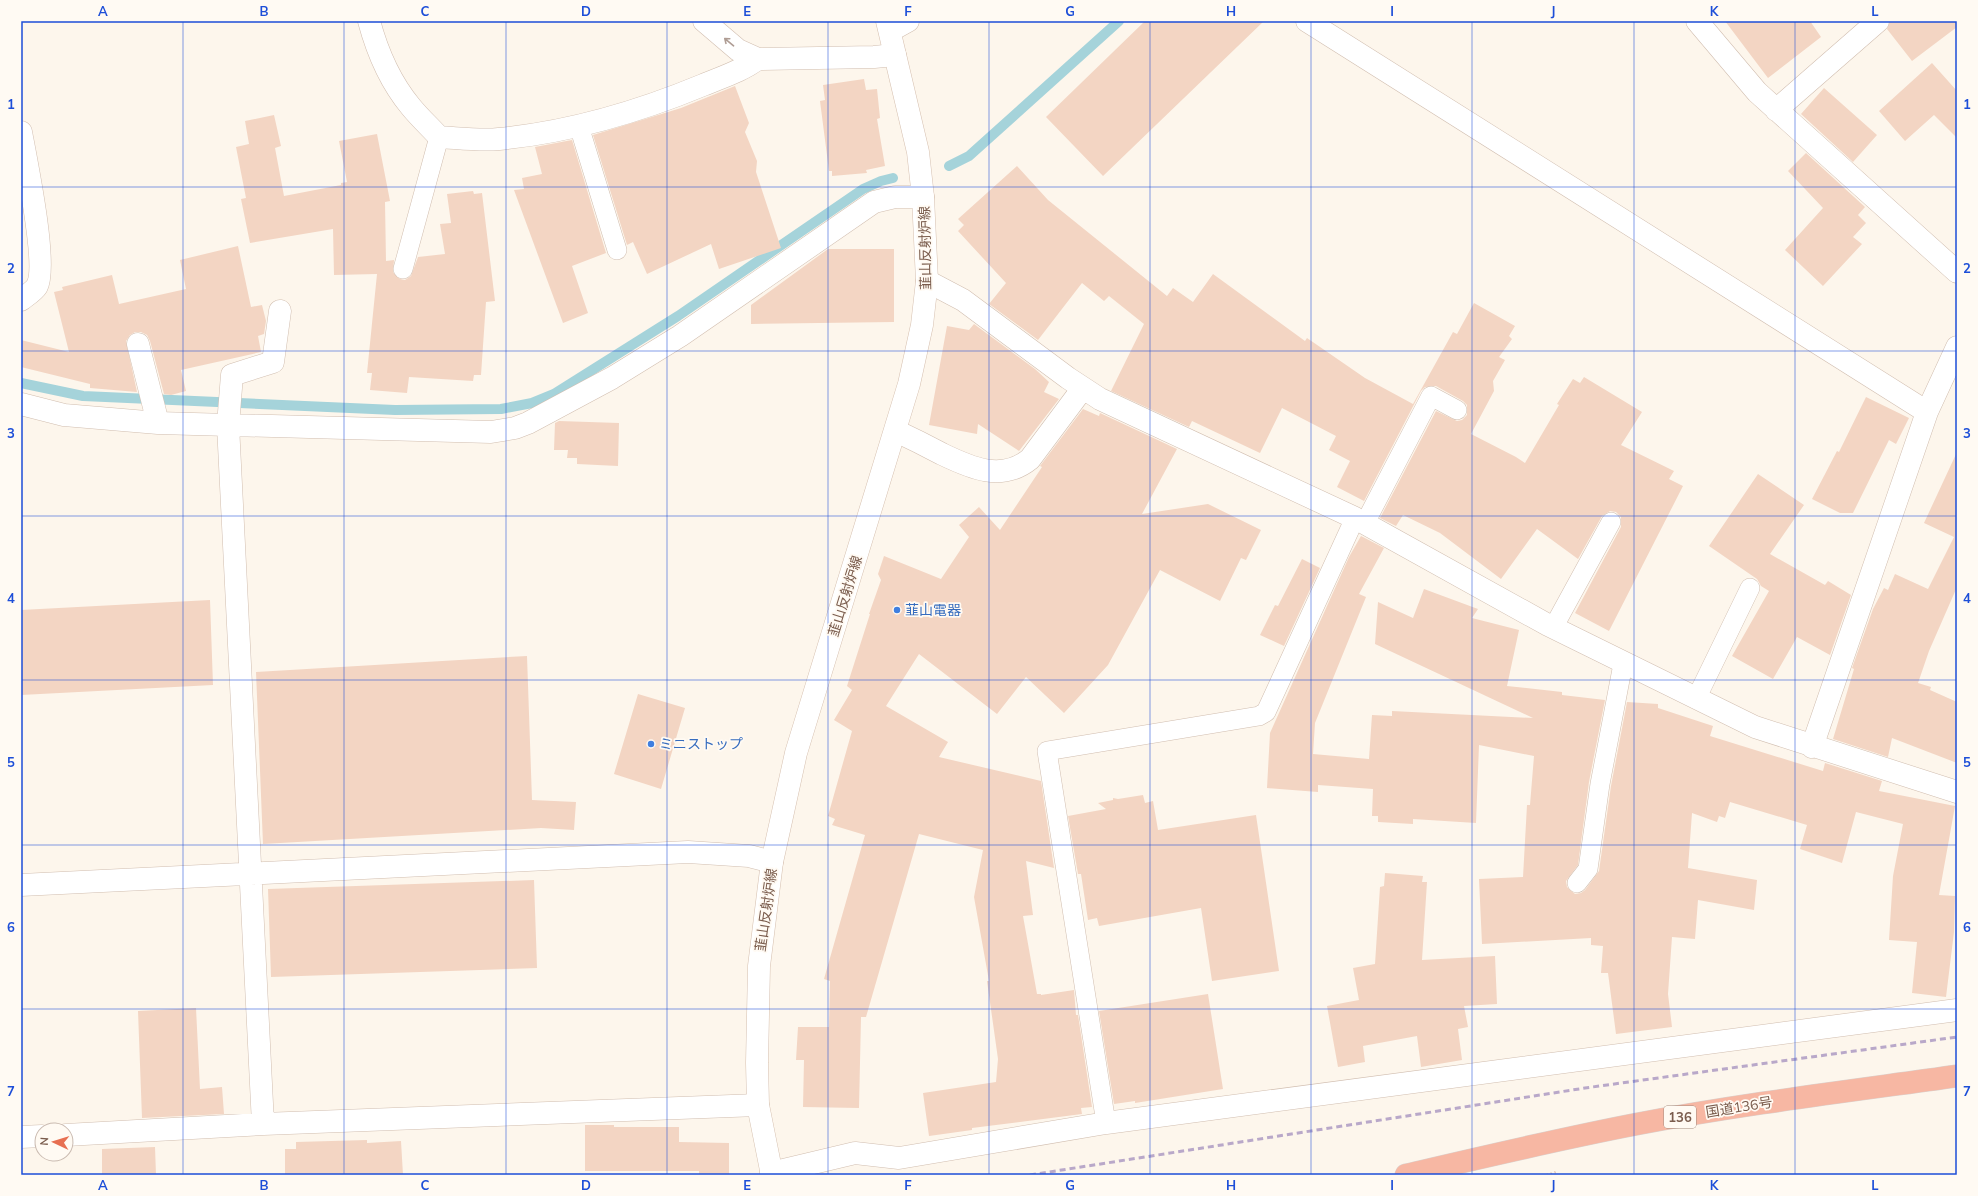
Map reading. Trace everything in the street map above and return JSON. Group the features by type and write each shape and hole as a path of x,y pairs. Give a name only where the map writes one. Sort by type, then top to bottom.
{"highway":[{"name":"国道136号","path":"1406,1175 1511,1150 1637,1124 1728,1109 1957,1076"}],"street":[{"path":"369,21 377,48 396,86 410,107 439,137 498,139 580,126 640,109 689,91 740,70 758,59"},
{"path":"704,21 738,50 758,59 874,57 895,55"},
{"path":"1307,21 1927,412"},
{"path":"1697,21 1757,92 1957,272"},
{"path":"1776,110 1878,21"},
{"name":"韮山反射炉線","path":"772,1174 758,1105 759,966 772,862 796,754 896,431 922,325 927,281 923,197 918,152 895,55 895,24"},
{"path":"21,132 35,214 41,270 37,286 21,300"},
{"path":"21,404 64,415 158,420 229,421 491,432 515,428 612,378 680,336 874,202 896,197 923,197"},
{"path":"927,281 963,300 1100,399 1360,520 1553,628 1623,664 1755,727 1812,747 1957,792"},
{"path":"262,1124 229,421 232,375 273,362 280,311"},
{"path":"138,344 158,420"},
{"path":"1812,747 1927,412 1957,347"},
{"path":"896,431 970,467 991,472 1008,471 1022,465 1030,459 1083,388"},
{"path":"21,885 251,872 688,852 749,856 772,862"},
{"path":"772,1174 855,1153 899,1158 1106,1123 1957,1010"},
{"path":"74,1135 262,1124 758,1105"},
{"path":"21,1137 34,1136"}],"lane":[{"path":"580,126 617,250"},
{"path":"403,269 439,137"},
{"path":"1106,1123 1047,751 1259,716 1266,712 1360,520 1431,396 1457,410"},
{"path":"1553,628 1612,522"},
{"path":"1696,700 1750,588"},
{"path":"1577,883 1588,869 1600,784 1623,664"}],"building":[{"path":"1145,21 1264,21 1103,176 1046,117"},
{"path":"1725,21 1810,21 1821,37 1768,78"},
{"path":"1890,21 1957,21 1957,27 1912,61 1887,29"},
{"path":"1932,63 1957,91 1957,138 1934,115 1905,141 1879,111"},
{"path":"864,79 866,90 877,89 880,118 877,119 885,166 866,170 867,173 832,176 832,171 829,171 820,101 825,100 823,85"},
{"path":"735,86 749,123 745,132 757,161 756,172 781,248 719,269 711,244 647,274 633,242 627,245 593,135 681,108"},
{"path":"1824,88 1877,135 1853,162 1801,114"},
{"path":"274,115 281,146 275,148 284,196 341,185 341,183 347,182 339,141 377,134 390,201 385,202 386,261 394,260 393,272 400,279 405,280 411,276 418,257 445,254 440,224 451,223 447,194 473,191 474,194 482,193 495,301 486,302 481,375 474,375 473,381 409,377 407,393 370,390 372,373 367,373 377,274 334,275 333,229 250,243 241,199 246,198 236,147 249,144 245,121"},
{"path":"572,140 606,253 572,266 588,313 563,323 514,190 524,189 522,178 542,174 535,147"},
{"path":"1806,153 1865,207 1858,215 1866,223 1853,237 1862,244 1823,286 1785,250 1823,208 1788,171"},
{"path":"1017,166 1048,200 1167,296 1173,288 1193,302 1213,274 1305,341 1307,338 1365,378 1413,404 1453,332 1457,334 1474,303 1515,326 1509,336 1512,339 1499,357 1505,360 1493,381 1494,391 1471,434 1525,463 1559,405 1557,404 1573,379 1580,383 1584,377 1642,412 1621,445 1674,471 1669,479 1683,486 1609,631 1575,613 1621,527 1621,517 1616,512 1610,511 1602,516 1578,559 1537,529 1501,579 1440,533 1403,515 1396,526 1380,518 1436,411 1457,421 1462,420 1467,415 1467,405 1463,401 1436,386 1425,387 1421,391 1364,501 1337,487 1350,461 1329,450 1336,436 1282,408 1260,453 1192,421 1189,427 1111,391 1144,324 1109,296 1104,301 1082,283 1038,340 989,304 1006,283 958,231 964,225 958,219"},
{"path":"238,246 251,307 262,305 266,321 264,334 258,336 261,352 181,370 186,391 171,395 164,394 150,341 147,335 141,332 135,332 130,335 126,341 137,392 90,388 90,384 21,367 21,340 69,352 54,292 63,290 62,287 112,275 119,304 186,289 180,260"},
{"path":"828,249 894,249 894,322 751,324 751,305"},
{"path":"974,324 1035,369 1049,382 1044,392 1059,399 1019,451 978,424 977,434 929,425 947,326 969,330"},
{"path":"1866,397 1909,418 1896,444 1889,440 1853,513 1840,513 1812,499 1837,451 1839,452"},
{"path":"1083,409 1099,416 1100,413 1177,449 1142,514 1208,504 1261,530 1246,560 1241,558 1220,601 1160,570 1108,665 1064,713 1026,677 997,714 919,654 886,706 948,742 939,757 1041,781 1054,868 1026,861 1033,915 1023,916 1037,994 1041,995 1074,990 1076,1015 1078,1015 1092,1107 1081,1108 1082,1114 972,1128 972,1130 929,1136 923,1093 996,1082 998,1059 987,981 989,981 974,897 983,850 919,834 866,1017 861,1017 859,1108 803,1107 804,1060 796,1060 798,1027 829,1027 830,981 824,979 865,835 832,825 835,819 828,816 852,731 834,720 852,690 847,686 881,580 878,574 884,556 941,579 969,537 959,525 979,507 1000,530 1042,467 1040,466"},
{"path":"559,421 619,423 618,466 577,464 577,458 567,458 568,450 554,450 555,423"},
{"path":"1957,452 1957,587 1929,651 1918,683 1931,687 1930,690 1957,702 1957,763 1892,738 1888,757 1833,739 1854,669 1852,668 1873,609 1884,588 1888,590 1895,574 1928,589 1954,537 1924,523"},
{"path":"1758,474 1804,505 1770,554 1825,585 1828,581 1851,595 1830,655 1797,637 1773,679 1732,656 1769,591 1761,586 1757,579 1709,546"},
{"path":"1361,536 1384,548 1359,594 1366,597 1315,723 1313,754 1369,759 1372,715 1392,716 1392,711 1533,718 1375,644 1378,602 1413,618 1424,589 1478,609 1472,618 1519,630 1507,686 1562,692 1562,695 1605,700 1589,782 1578,865 1566,881 1567,887 1575,894 1581,893 1585,890 1599,871 1611,786 1627,702 1658,704 1658,708 1713,726 1710,736 1823,771 1825,763 1882,781 1879,791 1955,806 1939,895 1955,896 1954,932 1946,997 1912,993 1917,942 1889,940 1893,876 1903,824 1856,812 1842,863 1800,849 1807,825 1730,802 1725,818 1719,816 1717,822 1692,813 1688,868 1757,880 1754,910 1698,900 1695,939 1672,937 1668,994 1672,1027 1616,1034 1608,973 1601,973 1603,946 1591,945 1591,938 1482,944 1479,879 1523,877 1527,805 1530,805 1534,756 1479,745 1476,823 1413,819 1413,824 1378,822 1378,816 1372,816 1373,789 1318,785 1318,792 1267,788 1270,733 1349,557"},
{"path":"1302,559 1320,568 1284,646 1260,635 1275,605 1278,606"},
{"path":"210,600 213,685 21,695 21,610"},
{"path":"527,656 532,800 576,802 574,830 541,828 263,844 256,672"},
{"path":"638,694 685,708 661,789 614,774"},
{"path":"1143,795 1145,803 1153,801 1158,830 1256,815 1279,971 1212,981 1201,908 1099,926 1097,918 1088,920 1081,874 1078,874 1068,816 1106,809 1098,803 1113,800 1113,798 1118,799"},
{"path":"1385,873 1423,876 1422,882 1427,882 1422,960 1495,956 1497,1004 1464,1006 1468,1027 1458,1029 1462,1060 1421,1067 1417,1036 1363,1046 1365,1062 1338,1067 1327,1006 1359,1000 1353,968 1375,964 1380,887 1384,886"},
{"path":"534,880 537,968 271,977 268,889"},
{"path":"1208,994 1223,1089 1135,1103 1135,1101 1114,1104 1099,1011"},
{"path":"196,1008 200,1089 222,1087 224,1114 142,1118 138,1011"},
{"path":"585,1125 614,1125 614,1127 679,1127 679,1142 729,1143 729,1175 699,1175 699,1171 585,1171"},
{"path":"367,1140 367,1143 401,1141 403,1175 285,1175 285,1149 296,1149 296,1142"},
{"path":"155,1147 156,1175 102,1175 102,1149"}],"waterway":[{"path":"949,166 969,156 1119,21"},
{"path":"21,383 83,396 395,410 501,409 532,403 554,394 678,316 863,189 881,181 893,178"}],"railway":[{"path":"1030,1175 1585,1088 1957,1037"}],"place":[{"name":"韮山電器","path":"897,610"},
{"name":"ミニストップ","path":"651,744"}]}
